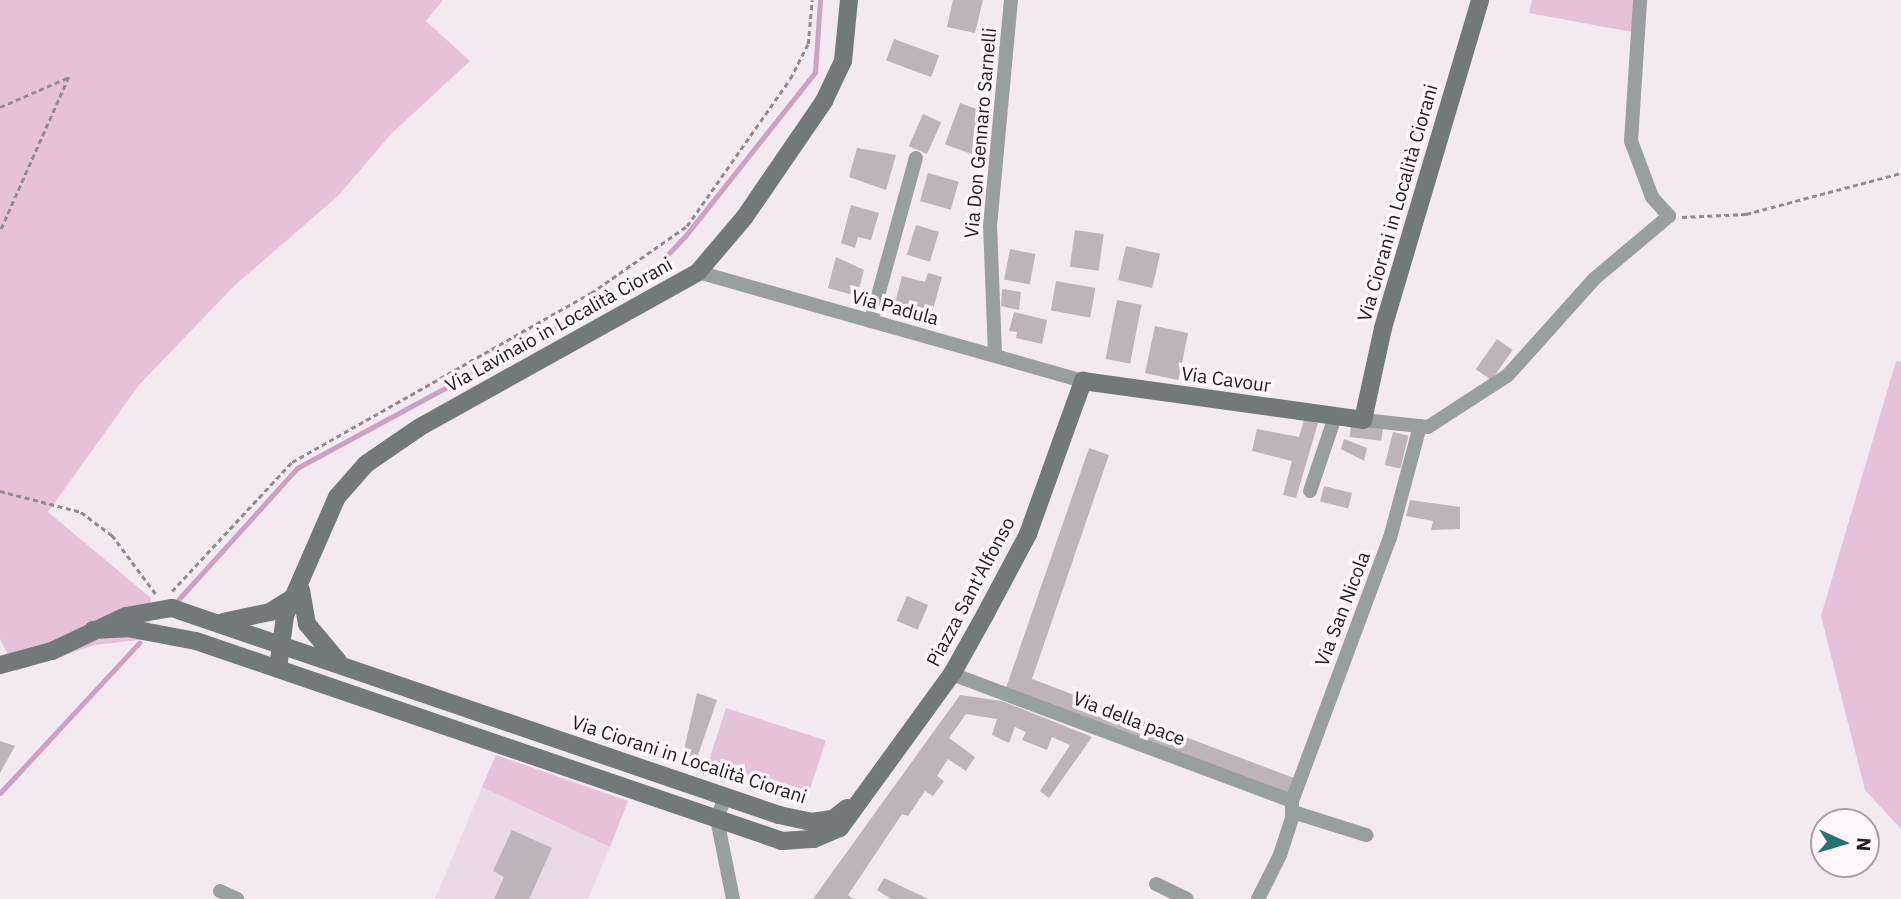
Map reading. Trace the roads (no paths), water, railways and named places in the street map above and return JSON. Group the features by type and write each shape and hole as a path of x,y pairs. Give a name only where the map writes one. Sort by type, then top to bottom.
{"street":[{"name":"Via Lavinaio in Località Ciorani","path":"278,668 285,646 284,624 300,596 325,516 366,464 420,427 698,272 744,218 824,101 843,61 849,0"},
{"name":"Via Don Gennaro Sarnelli","path":"995,354 990,226 1011,0"},
{"name":"Via Ciorani in Località Ciorani","path":"1363,420 1383,328 1480,0"},
{"path":"1363,420 1428,427 1508,375 1594,279 1669,216 1652,197 1631,141 1640,0"},
{"path":"871,321 916,158"},
{"name":"Via Padula","path":"698,272 1083,381"},
{"name":"Via Cavour","path":"1083,381 1363,420"},
{"name":"Piazza Sant'Alfonso","path":"856,802 952,674 1028,534 1083,381"},
{"path":"1310,491 1335,417"},
{"name":"Via San Nicola","path":"1258,899 1390,538 1420,426"},
{"path":"216,623 270,612 300,596 307,624 320,646 345,667"},
{"name":"Via Ciorani in Località Ciorani","path":"0,665 52,651 93,630 172,608 725,797 811,822 833,819 856,802"},
{"name":"Via Ciorani in Località Ciorani","path":"93,630 127,628 197,640 782,841 814,839 840,828 856,802"},
{"name":"Via della pace","path":"952,674 1366,835"},
{"path":"725,797 717,819 733,899"},
{"path":"1156,884 1187,899"},
{"path":"220,891 237,899"}],"waterway":[{"path":"177,601 297,468 643,281 686,235 815,72 820,0"},
{"path":"0,793 139,643"}]}
